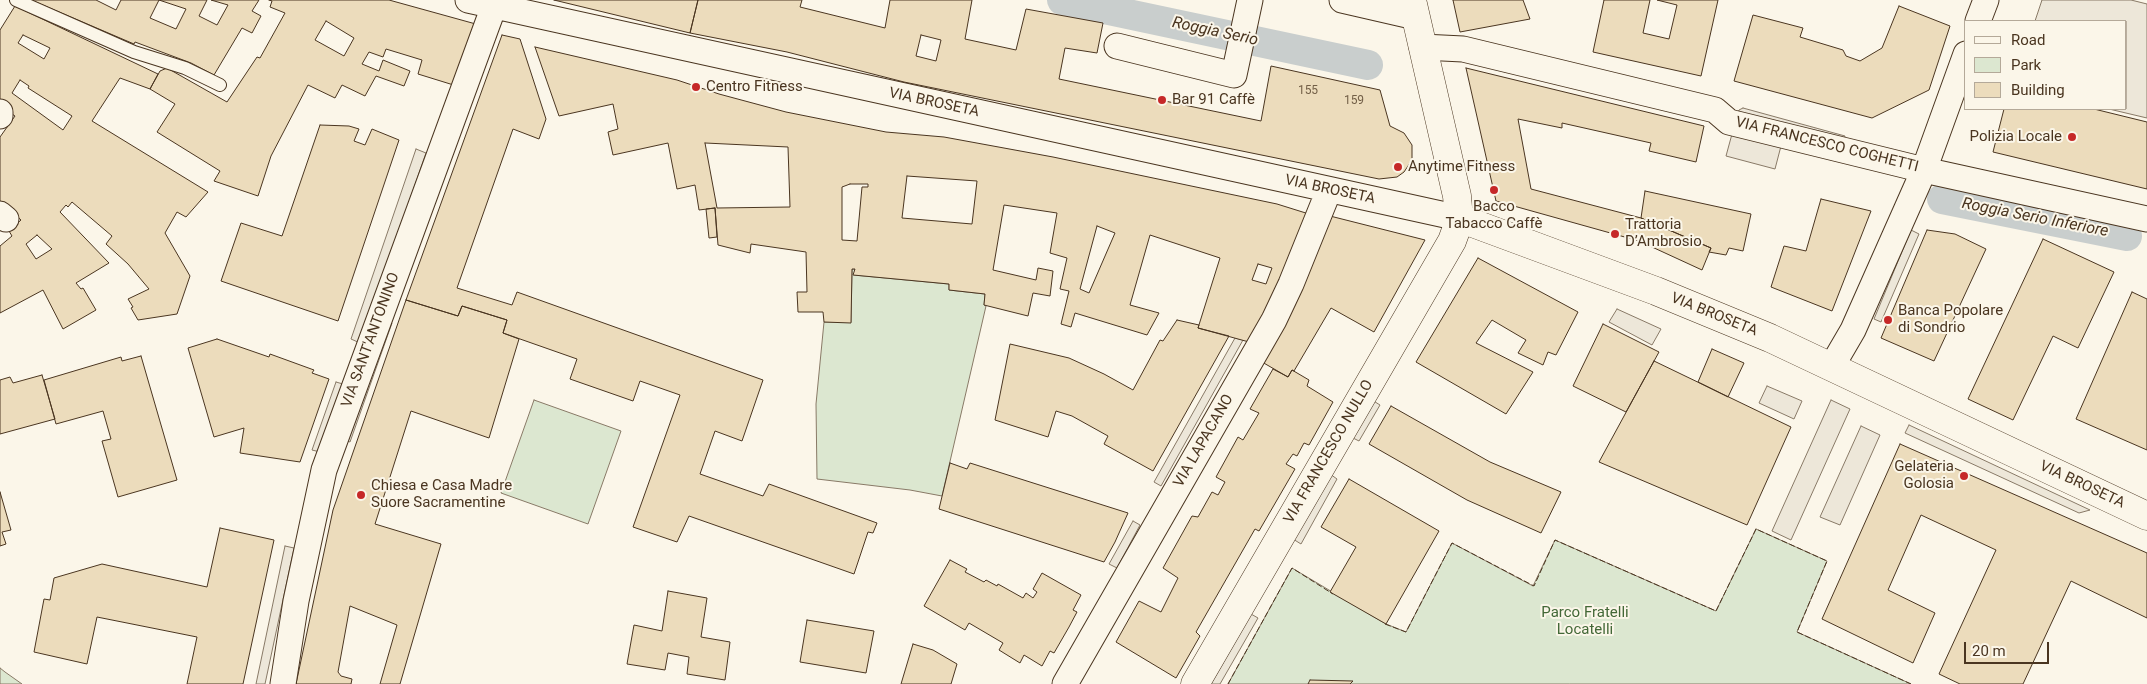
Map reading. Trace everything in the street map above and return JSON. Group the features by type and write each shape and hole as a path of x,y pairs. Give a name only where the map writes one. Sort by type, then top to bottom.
{"street":[{"name":"VIA BROSETA","path":"468,0 1458,218 1656,291 1770,338 2147,516"},
{"path":"1342,0 1414,8 1457,196 1458,218"},
{"path":"1978,20 1986,0"},
{"name":"VIA SANT'ANTONINO","path":"283,684 296,601 324,470 494,6"},
{"path":"1117,46 1234,75 1248,10"},
{"name":"VIA FRANCESCO COGHETTI","path":"1422,47 1464,49 1715,110 1729,122 1924,170 2147,219"},
{"path":"1832,366 1853,330 1924,170 1964,60"},
{"name":"VIA LAPACANO","path":"1065,684 1274,320 1291,284 1329,190"},
{"name":"VIA FRANCESCO NULLO","path":"1195,684 1452,240 1458,218"}],"lane":[{"path":"16,0 134,52 185,68 220,85"}],"green space":[{"path":"852,269 855,269 854,275 949,284 949,290 985,294 984,305 986,306 942,496 910,490 817,479 816,404 824,322 851,322"},
{"path":"534,400 621,431 588,524 501,493"},
{"name":"Parco Fratelli Locatelli","path":"1756,529 1827,561 1797,632 1911,684 1228,684 1292,568 1386,624 1406,632 1452,543 1533,586 1555,540 1716,611"},
{"path":"0,668 5,672 22,684 0,684"}],"shaded area":[{"path":"2042,0 2131,0 2147,4 2147,118 2113,110 2127,110 2127,20 2035,20"},
{"path":"1743,108 1845,136 1844,143 1737,115 1739,110"},
{"path":"1732,134 1781,146 1775,169 1726,156"},
{"path":"416,149 426,153 360,343 351,339"},
{"path":"1911,230 1919,234 1881,322 1874,319"},
{"path":"1617,309 1661,329 1652,345 1609,322"},
{"path":"384,320 392,323 350,442 342,439"},
{"path":"1235,338 1243,340 1161,486 1154,482"},
{"path":"336,382 343,384 320,452 312,450"},
{"path":"1767,386 1802,401 1794,419 1759,403"},
{"path":"1372,400 1380,405 1359,441 1351,437"},
{"path":"1831,400 1850,409 1791,540 1772,531"},
{"path":"1909,425 2090,510 2079,513 1905,433"},
{"path":"1861,426 1880,435 1840,525 1820,517"},
{"path":"1330,474 1337,479 1301,544 1293,539"},
{"path":"1133,521 1140,525 1117,568 1109,564"},
{"path":"285,546 294,548 265,684 256,684"},
{"path":"1251,614 1258,618 1220,684 1211,684"}],"building":[{"path":"31,0 96,0 116,10 121,0 159,0 207,0 199,16 217,25 228,5 211,0 259,0 252,11 261,16 252,33 242,28 214,75 191,63 135,42 134,44","holes":["159,0 186,9 176,29 150,18"]},
{"path":"269,0 389,0 483,26 460,87 418,74 422,60 386,49 383,57 369,52 362,64 379,71 383,60 410,71 404,86 376,76 365,96 342,85 335,98 308,85 271,156 258,196 214,181 220,171 157,132 175,104 150,89 160,71 167,68 227,102 257,57 260,58 285,13 270,7 272,1","holes":["326,21 354,38 344,56 315,40"]},
{"path":"554,0 698,0 690,33"},
{"path":"698,0 802,0 800,7 885,28 890,0 972,0 965,39 1016,50 1026,9 1103,23 1097,53 1065,48 1059,79 1261,121 1271,66 1380,90 1390,126 1404,133 1412,145 1412,160 1404,172 1397,177 1379,179 904,82 787,52 690,33","holes":["921,35 941,40 936,61 916,56"]},
{"path":"1453,0 1523,0 1530,19 1460,32"},
{"path":"1604,0 1650,0 1643,33 1669,39 1677,5 1657,0 1718,0 1701,76 1593,52"},
{"path":"15,6 158,74 150,89 120,78 92,121 208,192 186,217 177,212 165,233 190,276 177,314 138,320 128,299 149,289 128,264 106,244 112,236 72,202 68,207 66,205 60,212 109,263 76,283 81,289 83,288 96,310 63,329 43,290 0,313 0,246 12,236 9,231 21,220 0,201 0,137 15,116 0,106 0,30","holes":["23,35 50,48 44,59 18,43","20,80 29,86 28,88 72,116 63,130 12,93","37,235 52,249 36,259 26,244"]},
{"path":"1899,6 1950,26 1929,90 1872,118 1734,81 1753,15 1803,28 1800,37 1843,50 1846,56 1860,61 1882,48"},
{"path":"502,35 520,39 546,119 539,139 513,129 457,288 512,305 517,292 763,380 742,441 715,431 700,474 763,496 769,484 877,523 873,533 868,532 854,574 689,516 677,542 633,527 680,395 640,381 633,401 570,379 577,359 503,333 507,320 462,306 458,316 406,300"},
{"path":"535,47 677,80 719,94 786,112 886,132 944,137 1053,157 1277,204 1309,214 1263,316 1249,342 1198,328 1220,258 1150,235 1130,305 1159,313 1147,335 1075,313 1071,327 1061,324 1069,291 1060,289 1067,258 1050,253 1057,213 1004,205 993,270 1036,280 1038,268 1053,271 1050,296 1033,293 1028,316 984,305 985,294 949,290 949,284 853,275 855,269 852,269 851,323 824,322 823,312 798,312 797,292 807,292 806,252 751,244 750,253 718,245 715,208 699,210 695,185 677,189 668,143 613,155 608,132 618,129 613,104 559,116","holes":["705,143 788,147 790,207 717,208","907,176 977,181 972,224 902,218","850,184 868,184 868,187 862,187 857,241 842,240 842,187","1097,226 1115,233 1089,293 1080,289","1258,264 1272,268 1266,284 1252,280"]},
{"path":"1466,68 1704,126 1696,162 1649,151 1651,143 1562,123 1562,128 1518,119 1531,189 1641,218 1711,248 1702,270 1639,241 1496,201"},
{"name":"Polizia Locale","path":"2004,110 2098,110 2147,122 2147,189 1993,152"},
{"path":"320,125 349,126 359,129 354,141 365,145 372,129 399,140 338,321 221,281 241,223 282,236"},
{"path":"1645,191 1751,214 1743,251 1729,248 1726,255 1709,252 1711,248 1641,218"},
{"path":"1821,199 1871,211 1832,311 1771,287 1784,246 1806,251"},
{"path":"715,208 717,237 709,238 706,209"},
{"path":"1326,215 1425,240 1374,332 1331,308 1294,371 1292,370 1288,377 1262,362"},
{"path":"1927,230 1955,234 1986,249 1934,361 1881,338"},
{"path":"2043,239 2114,272 2078,348 2053,336 2013,420 1968,399"},
{"path":"1478,258 1578,312 1556,355 1548,352 1543,365 1518,353 1526,340 1492,320 1476,343 1533,372 1506,414 1416,362"},
{"path":"2132,292 2147,299 2147,450 2076,419"},
{"name":"Chiesa e Casa Madre Suore Sacramentine","path":"406,300 458,316 462,306 507,320 503,333 519,339 489,438 411,411 375,524 441,544 400,684 380,684 397,625 350,606 338,672 341,676 352,679 351,684 296,684 333,510"},
{"path":"1177,320 1199,325 1198,328 1229,336 1153,471 1104,444 1108,436 1072,416 1056,411 1048,437 995,420 1010,344 1069,358 1133,390 1160,340 1163,341"},
{"path":"1603,324 1659,352 1626,412 1573,386"},
{"path":"217,339 269,357 270,354 314,370 312,373 329,379 300,462 240,453 244,428 214,437 188,348"},
{"path":"1712,349 1744,363 1728,397 1698,382"},
{"path":"141,356 177,480 118,497 102,441 111,439 103,411 56,424 44,380 121,357 122,361"},
{"path":"1654,361 1791,427 1747,525 1599,462"},
{"path":"1273,369 1288,377 1292,370 1309,380 1307,386 1333,402 1309,445 1304,443 1297,456 1293,454 1286,464 1295,469 1259,531 1255,529 1196,632 1200,636 1176,678 1116,642 1139,601 1161,612 1178,578 1163,568 1192,516 1198,517 1212,492 1218,495 1225,482 1216,477 1238,437 1243,440 1259,413 1250,409"},
{"path":"42,375 55,419 0,434 0,380 10,377 13,383"},
{"path":"1391,406 1490,462 1561,492 1541,533 1467,500 1369,444"},
{"path":"1900,444 2147,553 2147,618 2071,581 2023,684 1960,684 1939,674 1996,550 1921,515 1888,590 1935,613 1913,663 1822,619"},
{"path":"950,463 967,469 970,463 1128,513 1104,562 939,509"},
{"path":"1349,479 1439,531 1386,624 1330,592 1356,547 1321,527"},
{"path":"0,492 11,530 2,532 6,544 0,546"},
{"path":"220,528 274,540 243,684 187,684 197,637 97,617 87,664 34,652 44,599 50,600 54,578 102,564 207,587"},
{"path":"950,560 967,569 965,572 984,582 986,580 997,586 998,584 1023,598 1026,593 1033,598 1037,592 1033,589 1042,573 1081,595 1073,610 1077,612 1069,627 1054,653 1050,651 1042,666 1024,655 1020,663 999,650 1003,643 969,623 965,630 924,606"},
{"path":"668,591 707,598 701,637 730,642 725,680 687,674 689,657 668,653 665,670 627,664 634,625 662,631"},
{"path":"807,620 874,631 866,673 800,662"},
{"path":"913,644 933,650 957,664 951,684 901,684"},
{"path":"1310,680 1353,681 1350,684 1308,684"}],"waterway":[{"name":"Roggia Serio","path":"1062,0 1368,65"},
{"name":"Roggia Serio Inferiore","path":"1942,199 2127,236"}],"fence":[{"path":"1385,624 1406,632 1452,543 1534,586 1555,540 1716,611 1756,529 1827,561 1797,632 1911,684"},
{"path":"1228,684 1292,568 1333,594"}],"place":[{"name":"Centro Fitness","path":"696,87"},
{"name":"Bar 91 Caffè","path":"1162,100"},
{"name":"Polizia Locale","path":"2072,137"},
{"name":"Anytime Fitness","path":"1398,167"},
{"name":"Bacco Tabacco Caffè","path":"1494,190"},
{"name":"Trattoria D’Ambrosio","path":"1615,234"},
{"name":"Banca Popolare di Sondrio","path":"1888,320"},
{"name":"Gelateria Golosia","path":"1964,476"},
{"name":"Chiesa e Casa Madre Suore Sacramentine","path":"361,495"}]}
